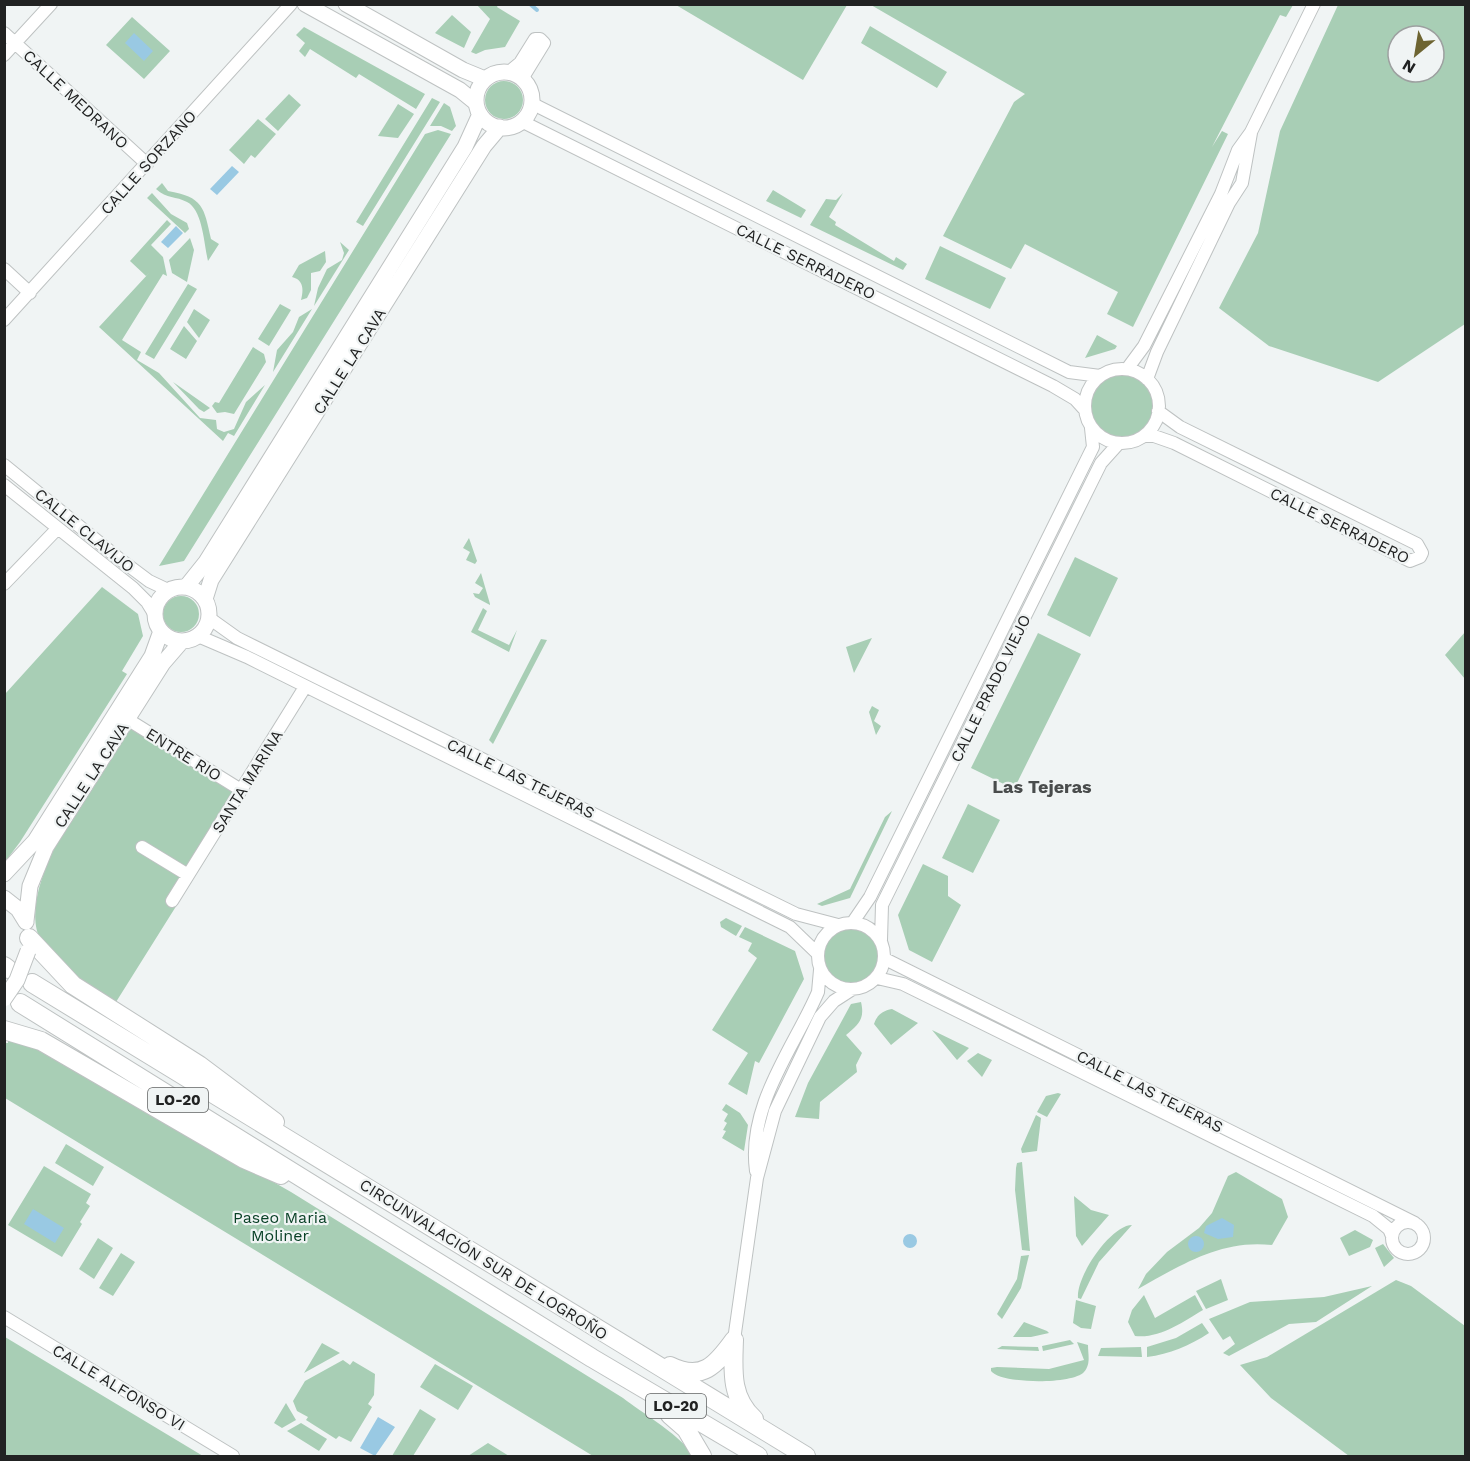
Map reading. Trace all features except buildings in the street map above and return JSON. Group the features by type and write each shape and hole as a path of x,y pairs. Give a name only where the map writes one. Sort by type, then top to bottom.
{"highway":[{"path":"28,937 73,985 200,1065 316,1155"},
{"name":"CIRCUNVALACIÓN SUR DE LOGROÑO","path":"32,983 161,1064 316,1155 806,1456"},
{"name":"LO-20","path":"12,1001 336,1198"},
{"path":"4,1030 41,1041 244,1159 336,1198"},
{"name":"CIRCUNVALACIÓN SUR DE LOGROÑO","path":"336,1198 592,1358 758,1456"},
{"path":"625,1346 652,1355 678,1370 696,1372 717,1363 734,1340"},
{"path":"734,1340 733,1375 738,1398 750,1414 775,1438"},
{"path":"592,1358 608,1376 737,1456"},
{"path":"670,1415 686,1429 702,1456"}],"main road":[{"path":"305,4 460,90 478,108 488,123 500,127 511,126 521,121 531,103 530,92 524,81 509,72 500,72 485,79 478,90 478,108"},
{"path":"346,4 463,70 485,79"},
{"name":"CALLE LA CAVA","path":"186,587 206,562 459,157 476,126 478,108"},
{"name":"CALLE LA CAVA","path":"205,599 214,575 482,149 500,127"},
{"path":"186,587 205,599 209,618 198,636 182,641 170,638 161,631 155,615 159,600 168,590 186,587"},
{"name":"CALLE LA CAVA","path":"4,874 35,841 152,656 161,631"},
{"name":"CALLE LA CAVA","path":"12,1001 28,937 30,886 46,847 127,719 174,648 182,641"},
{"path":"4,898 18,909 28,937"}],"street":[{"path":"4,55 51,4"},
{"name":"CALLE SORZANO","path":"4,320 291,4"},
{"path":"1127,369 1144,346 1221,194 1227,172 1238,150 1251,132 1314,4"},
{"name":"CALLE MEDRANO","path":"4,33 147,164"},
{"path":"509,72 520,63 535,39 543,40 544,43 525,74 524,81"},
{"name":"CALLE SERRADERO","path":"531,103 1069,372 1100,376"},
{"name":"CALLE SERRADERO","path":"521,121 1053,386 1075,399 1085,410"},
{"path":"1147,379 1157,352 1242,183 1251,132"},
{"path":"1227,172 1239,174 1242,183"},
{"path":"4,269 30,292"},
{"path":"1127,369 1147,379 1158,396 1158,411 1154,426 1144,436 1129,443 1119,443 1103,439 1091,428 1085,410 1090,387 1100,376 1108,371 1127,369"},
{"name":"CALLE SERRADERO","path":"1144,436 1154,436 1173,443 1410,561 1417,561 1420,557 1422,553 1418,544 1180,427 1158,411"},
{"name":"CALLE PRADO VIEJO","path":"853,922 875,888 1093,447 1091,428"},
{"name":"CALLE PRADO VIEJO","path":"881,940 882,906 1101,463 1119,443"},
{"name":"CALLE CLAVIJO","path":"4,465 117,557 149,581 168,590"},
{"name":"CALLE CLAVIJO","path":"4,485 142,596 155,615"},
{"path":"4,584 58,528"},
{"name":"CALLE LAS TEJERAS","path":"209,618 237,638 796,914 838,925"},
{"name":"CALLE LAS TEJERAS","path":"198,636 790,927 817,953"},
{"name":"SANTA MARINA","path":"172,901 305,687"},
{"name":"ENTRE RIO","path":"127,719 241,790"},
{"path":"142,847 188,875"},
{"path":"734,1340 757,1178 775,1111 820,1017 834,1001 851,990 865,987 877,978 885,959 881,940 874,931 853,922 838,925 828,931 820,942 817,953 820,970 818,992 761,1111 755,1161 757,1178"},
{"name":"CALLE LAS TEJERAS","path":"885,959 1415,1223"},
{"path":"820,970 834,984 851,990"},
{"name":"CALLE LAS TEJERAS","path":"877,978 903,984 1373,1216 1389,1229 1392,1236"},
{"path":"1415,1223 1424,1236 1418,1251 1402,1253 1394,1246 1392,1236 1400,1224 1415,1223"},
{"name":"CALLE ALFONSO VI","path":"4,1317 233,1456"}],"green space":[{"path":"477,5 498,5 497,7 520,21 505,47 476,54 471,52 490,19"},
{"path":"676,5 847,5 803,80"},
{"path":"871,5 1293,5 1286,17 1280,15 1212,147 1222,131 1228,134 1133,327 1107,314 1118,292 1025,244 1011,269 943,236 1014,102 1025,94"},
{"path":"1338,5 1465,5 1465,324 1378,382 1269,346 1219,308 1258,233 1280,131"},
{"path":"452,15 471,32 464,48 435,33"},
{"path":"132,17 170,51 144,79 106,45"},
{"path":"870,26 947,72 937,88 861,43"},
{"path":"304,27 425,94 416,109 359,74 356,78 310,49 305,57 299,51 305,43 296,35"},
{"path":"504,81 511,82 517,87 522,93 522,107 517,113 511,118 504,119 497,118 491,113 486,107 485,100 486,93 491,87 497,82"},
{"path":"289,94 301,105 278,131 265,119"},
{"path":"432,98 440,102 363,226 356,222"},
{"path":"444,103 450,107 456,126 452,131 441,126 430,126"},
{"path":"398,104 414,114 398,138 378,136"},
{"path":"258,119 276,134 255,158 251,155 244,164 229,150"},
{"path":"438,130 451,134 184,561 159,566 425,134"},
{"path":"162,183 168,191 180,193 195,200 204,211 211,239 219,244 208,261 202,228 196,212 187,202 156,189"},
{"path":"773,190 806,210 801,218 766,201"},
{"path":"152,193 171,214 187,223 189,229 185,233 147,198"},
{"path":"843,193 829,217 836,222 835,225 894,261 896,257 907,264 903,270 810,225 826,199 836,200"},
{"path":"167,220 171,224 151,245 163,257 167,276 163,274 122,340 141,352 137,360 159,373 200,418 216,420 217,429 224,432 234,429 246,402 265,385 234,436 228,433 223,441 99,327 149,273 146,276 130,261"},
{"path":"190,238 194,250 187,282 172,273 169,260"},
{"path":"340,242 349,250 314,306 318,288 327,269 342,260 344,253"},
{"path":"940,246 1006,278 990,309 925,279"},
{"path":"325,251 326,262 320,271 311,273 311,290 307,298 301,300 301,283 292,277 299,265"},
{"path":"188,284 197,289 154,359 145,354"},
{"path":"280,304 291,310 269,346 258,339"},
{"path":"194,309 210,320 199,338 187,322"},
{"path":"312,309 273,372 277,350 293,332 299,317"},
{"path":"184,326 197,341 186,359 170,349"},
{"path":"1097,335 1117,346 1115,349 1085,358"},
{"path":"253,347 264,354 266,362 234,414 217,413 212,406 215,402 219,403"},
{"path":"1122,375 1139,380 1144,384 1148,389 1153,406 1148,423 1144,428 1139,432 1122,437 1105,432 1100,428 1096,423 1091,406 1096,389 1100,384 1105,380"},
{"path":"173,382 210,408 204,412 199,409"},
{"path":"469,538 477,561 475,564 466,560 470,552 463,548"},
{"path":"1075,557 1118,578 1090,637 1047,615"},
{"path":"481,573 490,605 475,597 473,593 479,594 483,588 475,583"},
{"path":"102,587 138,614 143,636 122,671 127,674 5,862 5,694"},
{"path":"181,596 194,601 199,614 194,627 181,632 168,627 163,614 168,601"},
{"path":"483,608 487,611 478,630 509,645 517,630 509,652 471,632"},
{"path":"1465,632 1465,679 1445,655"},
{"path":"1038,633 1081,654 1014,789 971,768"},
{"path":"872,638 854,673 846,647"},
{"path":"541,639 547,640 493,744 489,740"},
{"path":"872,706 879,710 874,721 881,726 876,735 869,712"},
{"path":"128,729 133,729 244,798 116,1002 90,990 56,959 42,943 35,920 38,893 62,833"},
{"path":"968,804 1000,820 973,873 942,858"},
{"path":"892,811 850,898 822,906 817,904 850,889 885,817"},
{"path":"923,864 948,876 948,896 961,905 932,962 909,950 898,915"},
{"path":"726,918 742,926 736,936 721,927 720,922"},
{"path":"852,926 873,935 882,956 873,977 852,986 831,977 822,956 831,935"},
{"path":"745,927 795,951 804,979 759,1063 755,1061 747,1095 728,1084 748,1053 712,1030 757,958 748,951 752,943 739,937"},
{"path":"861,1002 860,1021 846,1035 862,1053 856,1065 857,1072 820,1102 819,1119 795,1117 808,1083 851,1004"},
{"path":"892,1009 918,1023 891,1045 874,1024 880,1014"},
{"path":"932,1030 969,1048 957,1060"},
{"name":"Paseo Maria Moliner","path":"8,1035 38,1045 112,1091 291,1192 623,1398 682,1442 692,1456 593,1456 5,1098 4,1043 8,1043"},
{"path":"978,1053 992,1060 982,1077 967,1061"},
{"path":"1061,1094 1047,1117 1037,1112 1046,1096"},
{"path":"726,1104 740,1113 748,1125 744,1151 722,1138 727,1123 724,1121 728,1114 722,1110"},
{"path":"1036,1115 1041,1118 1037,1151 1022,1153 1021,1149"},
{"path":"66,1144 104,1167 93,1186 55,1163"},
{"path":"1022,1162 1030,1251 1022,1250 1015,1190 1017,1163"},
{"path":"44,1166 91,1194 86,1203 90,1206 80,1222 82,1224 62,1257 8,1225"},
{"path":"1236,1172 1282,1199 1288,1217 1272,1245 1253,1244 1219,1250 1186,1263 1138,1289 1146,1274 1167,1252 1199,1228 1212,1213 1228,1176"},
{"path":"1074,1196 1091,1210 1109,1215 1082,1246 1076,1236"},
{"path":"1132,1225 1099,1262 1081,1299 1078,1298 1083,1277 1096,1253 1114,1233"},
{"path":"1355,1230 1373,1240 1370,1247 1349,1256 1340,1238"},
{"path":"98,1238 113,1248 94,1279 79,1269"},
{"path":"1383,1244 1394,1258 1384,1267 1375,1248"},
{"path":"121,1253 135,1262 113,1296 99,1288"},
{"path":"1029,1255 1021,1288 1002,1319 997,1314 1017,1279 1021,1256"},
{"path":"1221,1279 1228,1300 1206,1309 1196,1291"},
{"path":"1396,1280 1411,1286 1465,1326 1465,1456 1349,1456 1271,1398 1240,1365 1267,1357"},
{"path":"1372,1286 1316,1322 1289,1324 1229,1356 1223,1353 1235,1344 1230,1336 1223,1340 1209,1319 1250,1302 1324,1297"},
{"path":"1144,1295 1155,1318 1195,1295 1203,1310 1162,1332 1135,1336 1128,1322 1132,1310"},
{"path":"1076,1300 1096,1306 1091,1329 1081,1328 1073,1323"},
{"path":"1024,1322 1049,1333 1031,1337 1013,1337"},
{"path":"1202,1323 1209,1333 1202,1338 1171,1352 1147,1357 1147,1347 1176,1338"},
{"path":"5,1337 203,1456 5,1456"},
{"path":"1070,1340 1074,1344 1043,1351 1042,1346"},
{"path":"1077,1342 1088,1345 1089,1359 1084,1372 1077,1376 1052,1381 1036,1381 1008,1378 991,1371 991,1368 997,1367 1049,1369 1084,1360"},
{"path":"322,1343 340,1353 304,1373"},
{"path":"1002,1346 1038,1347 1039,1351 997,1349"},
{"path":"1141,1347 1142,1357 1098,1356 1101,1348"},
{"path":"343,1360 350,1365 353,1361 375,1374 374,1395 368,1404 372,1407 351,1442 339,1436 336,1439 306,1420 308,1417 297,1411 293,1401 305,1381"},
{"path":"435,1364 473,1386 458,1410 420,1387"},
{"path":"286,1403 296,1420 282,1428 274,1423"},
{"path":"420,1409 436,1419 413,1456 392,1456"},
{"path":"301,1423 327,1439 319,1451 287,1431"},
{"path":"488,1443 509,1456 468,1456"}],"water":[{"path":"134,33 153,51 144,61 125,43"},
{"path":"232,166 239,172 217,195 210,189"},
{"path":"176,226 183,233 168,248 161,242"},
{"path":"33,1209 64,1228 55,1243 24,1224"},
{"path":"1222,1218 1234,1225 1233,1237 1218,1239 1204,1233 1206,1226"},
{"path":"910,1234 915,1236 917,1241 915,1246 910,1248 905,1246 903,1241 905,1236"},
{"path":"1196,1236 1202,1238 1204,1244 1202,1250 1196,1252 1190,1250 1188,1244 1190,1238"},
{"path":"378,1417 395,1427 375,1456 360,1448"}],"waterway":[{"path":"530,4 537,10"}],"district":[{"name":"Las Tejeras","path":"1042,787"}]}
